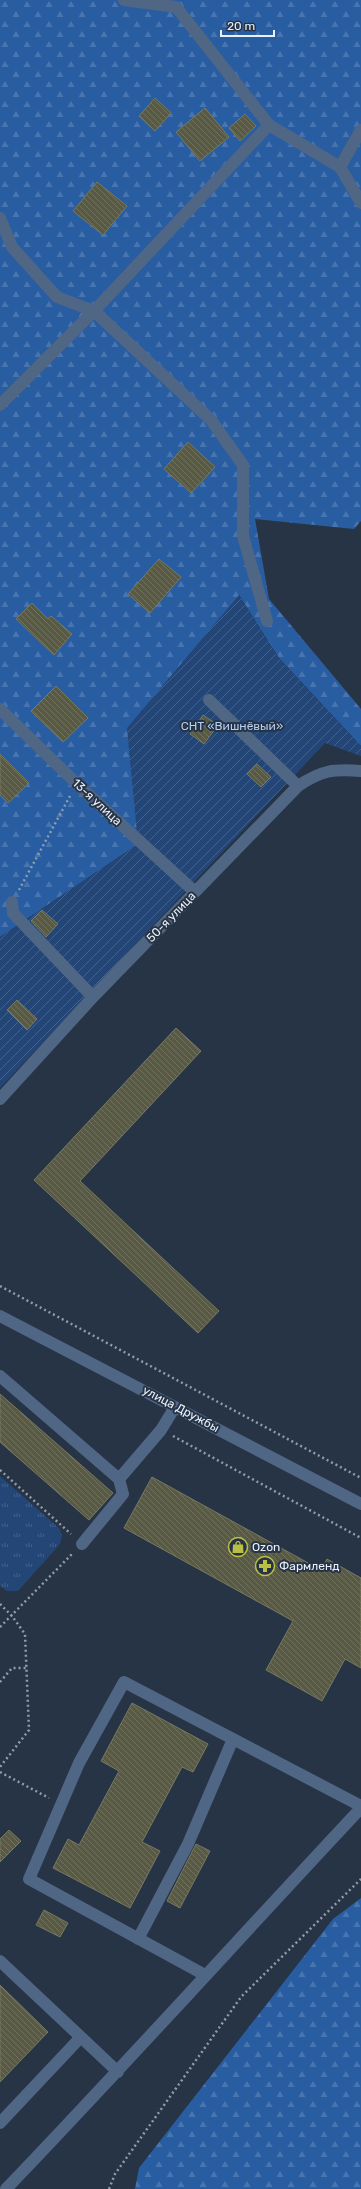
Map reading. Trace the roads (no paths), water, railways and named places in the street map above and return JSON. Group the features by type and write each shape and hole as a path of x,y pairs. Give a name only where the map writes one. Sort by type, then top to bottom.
{"street":[{"path":"124,0 176,4 269,125 340,167 361,203"},
{"path":"0,405 94,311 269,125"},
{"path":"340,167 361,130"},
{"path":"0,218 12,247 57,297 94,311 211,420 243,465 243,536 267,621"},
{"path":"209,700 298,786"},
{"name":"13-я улица","path":"0,709 77,784 195,892"},
{"name":"50-я улица","path":"0,1099 93,997 298,786 316,774 338,769 361,771"},
{"path":"12,902 13,913 93,997"},
{"name":"улица Дружбы","path":"0,1316 361,1504"},
{"path":"0,1376 119,1479 123,1494 82,1544"},
{"path":"119,1479 161,1430 175,1406"},
{"path":"6,2189 118,2072 205,1975 361,1807 124,1682 79,1763 28,1879 205,1975"},
{"path":"138,1938 188,1844 233,1739"},
{"path":"0,1961 80,2038 118,2072"},
{"path":"0,2123 80,2038"}],"place":[{"name":"Ozon","path":"238,1547"},
{"name":"Фармленд","path":"265,1566"}],"park label":[{"name":"СНТ «Вишнёвый»","path":"232,726"}]}
